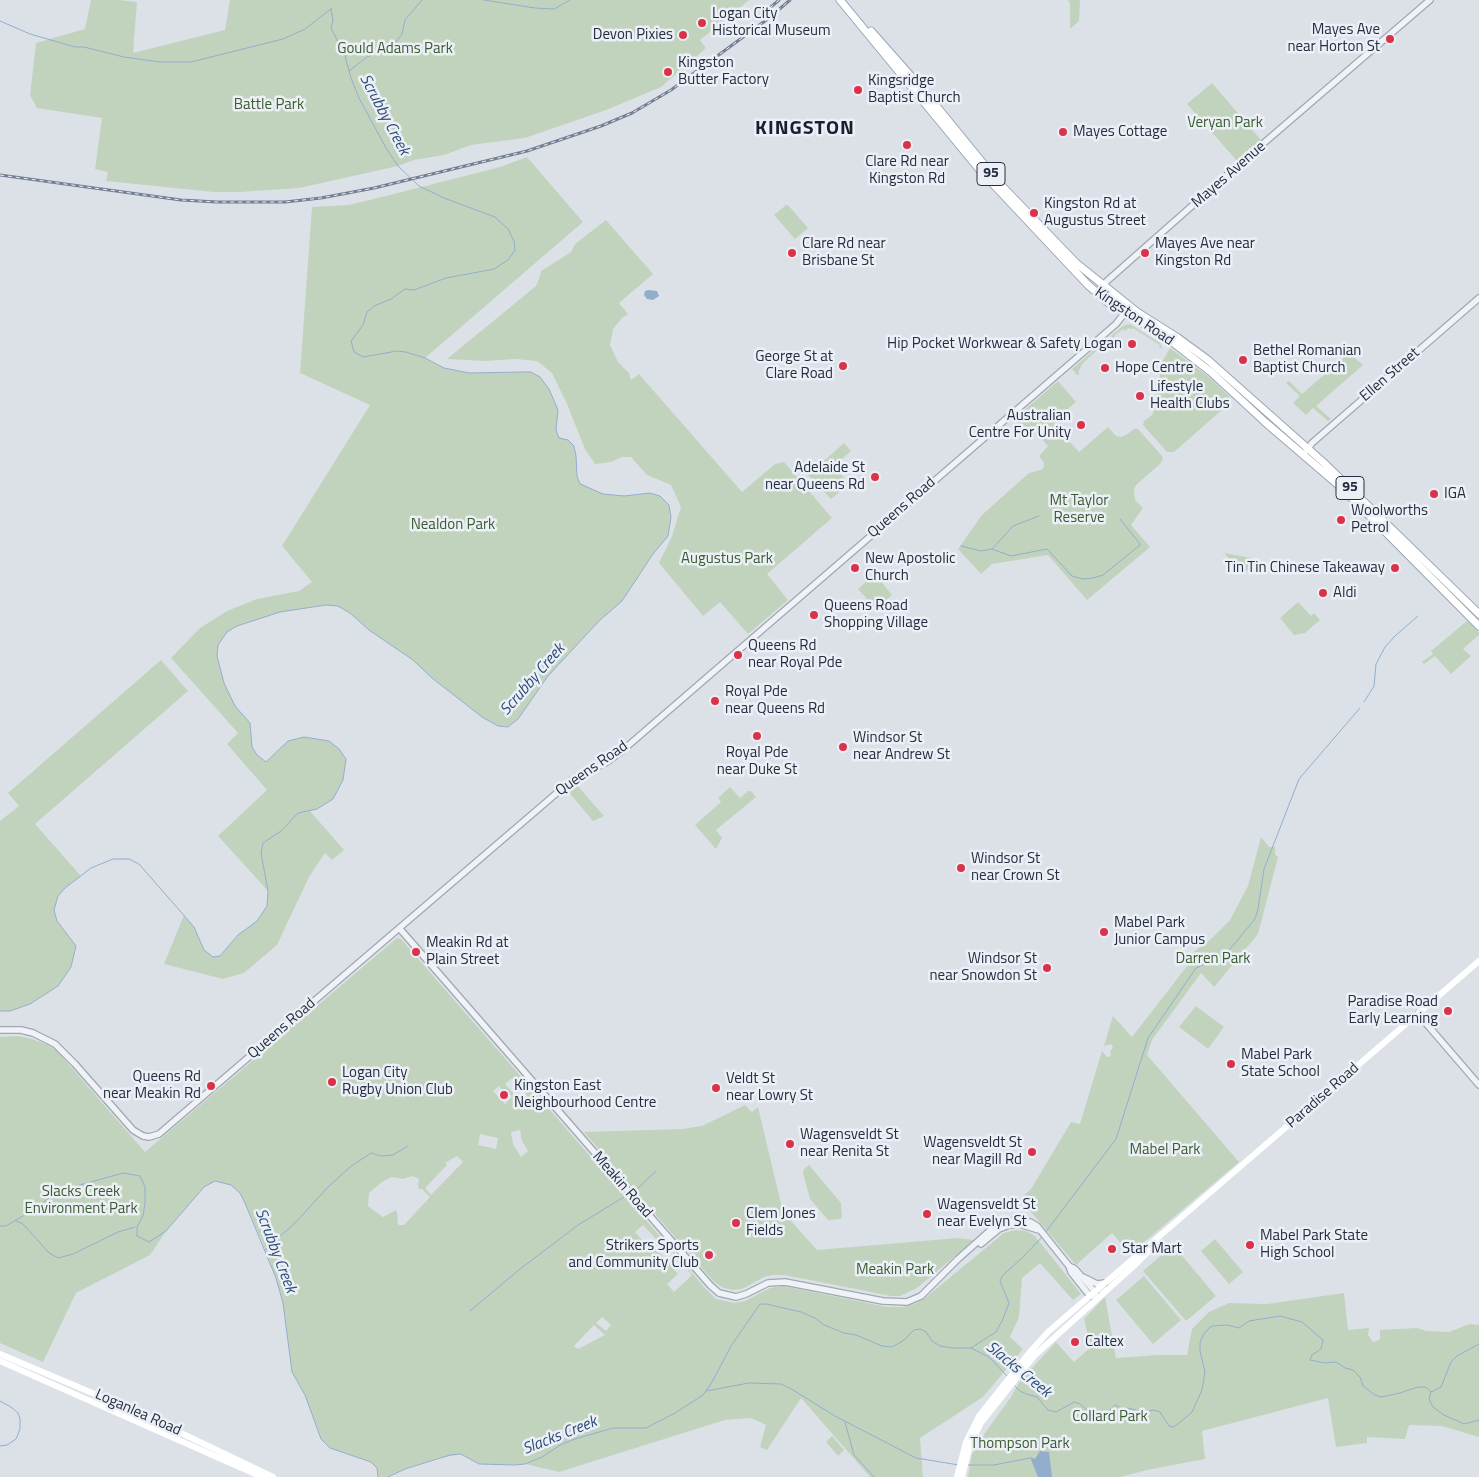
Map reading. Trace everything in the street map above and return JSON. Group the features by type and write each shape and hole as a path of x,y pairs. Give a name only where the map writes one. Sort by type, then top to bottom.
{"main road":[{"name":"Kingston Road","path":"840,0 960,147 1096,293 1125,314 1171,341 1195,358 1305,451 1400,549 1479,626"},
{"name":"Kingston Road","path":"845,0 924,90 999,183 1066,253 1130,307 1200,354 1479,614"},
{"path":"956,132 954,136 960,147"},
{"path":"1471,605 1479,606"},
{"name":"Paradise Road","path":"957,1477 972,1429 980,1416 1015,1375 1105,1283 1479,961"},
{"name":"Paradise Road","path":"1094,1295 1149,1252 1168,1230"},
{"name":"Loganlea Road","path":"0,1354 135,1410 192,1442 262,1477"},
{"name":"Loganlea Road","path":"0,1362 273,1477"},
{"name":"Paradise Road","path":"962,1477 964,1456"}],"street":[{"name":"Mayes Avenue","path":"1096,293 1236,167 1430,0"},
{"name":"Ellen Street","path":"1305,451 1479,298"},
{"name":"Queens Road","path":"0,1030 21,1030 33,1033 55,1044 133,1130 143,1136 154,1136 165,1130 572,780 611,759 623,750 1116,324 1130,307"},
{"name":"Meakin Road","path":"400,929 705,1280 719,1293 736,1297 768,1283 785,1282 883,1301 907,1302 921,1296 985,1235 1004,1222 1013,1220 1026,1221 1037,1226 1069,1266 1071,1272 1094,1295"},
{"path":"1418,1014 1479,1085"},
{"name":"Meakin Road","path":"1069,1266 1075,1268 1094,1295"},
{"path":"1080,1274 1097,1284 1105,1283"}],"green space":[{"path":"91,0 137,2 133,53 225,30 230,0 749,0 700,40 706,48 661,87 606,110 525,138 471,145 444,155 414,160 398,166 299,188 214,192 106,181 108,172 95,169 102,118 37,108 30,95 36,43 85,29"},
{"path":"1068,0 1080,0 1079,21 1070,29 1070,4"},
{"name":"Veryan Park","path":"1212,83 1261,140 1237,161 1187,104"},
{"name":"Nealdon Park","path":"527,157 583,222 425,358 444,368 469,373 531,372 540,377 549,389 558,410 556,430 559,437 568,440 574,446 577,476 580,483 603,494 624,496 650,493 660,496 669,505 671,517 668,536 653,554 622,601 599,621 548,676 518,719 508,727 498,726 482,717 432,678 413,660 338,606 326,605 280,612 237,626 227,632 218,645 217,656 224,683 235,706 250,723 252,747 257,755 266,762 288,741 304,737 329,741 339,749 346,759 343,780 333,799 310,811 344,850 332,860 325,853 309,877 277,945 244,973 223,979 164,964 184,915 194,927 204,950 213,957 220,956 238,935 257,921 267,906 268,891 218,836 267,790 227,744 238,733 171,658 200,628 227,611 257,599 299,591 312,582 282,546 370,405 300,373 312,207 349,205 500,167"},
{"path":"786,205 808,228 795,239 774,215"},
{"name":"Augustus Park","path":"606,220 653,274 619,303 628,314 613,329 610,345 618,362 629,373 631,380 639,374 742,492 775,464 784,462 832,518 767,574 788,600 748,634 720,602 703,616 659,563 672,536 681,507 671,485 647,475 631,457 622,457 611,462 595,464 585,449 552,373 537,361 516,359 485,361 447,359 536,286 541,271 571,252 575,244"},
{"path":"1130,324 1160,343 1162,349 1159,347 1160,345 1133,328 1128,328 1125,331 1123,329 1114,336 1115,339 1111,336 1123,326"},
{"path":"1107,339 1109,344 1105,343 1082,364 1078,373 1080,374 1077,375 1072,369"},
{"path":"1170,348 1209,377 1231,400 1174,452 1167,452 1143,425 1144,421 1154,411 1162,362"},
{"path":"1349,353 1363,365 1316,406 1331,419 1328,421 1313,408 1306,415 1293,403 1300,396 1286,383 1289,381 1302,394"},
{"name":"Mt Taylor Reserve","path":"1058,381 1076,402 1054,424 1079,452 1108,427 1116,436 1121,437 1134,429 1138,429 1163,459 1134,489 1135,500 1143,508 1131,525 1150,547 1087,600 1048,555 992,564 981,574 958,549 982,515 1029,473 1041,470 1044,467 1044,463 1039,456 1048,446 1035,431 1029,436 1014,419"},
{"path":"844,443 851,451 834,466 849,484 831,499 808,475"},
{"path":"1224,553 1252,558 1256,563 1242,574"},
{"path":"875,574 892,595 876,609 858,589"},
{"path":"1298,602 1311,616 1314,613 1320,620 1305,633 1294,635 1280,618"},
{"path":"1467,621 1479,632 1479,635 1463,649 1471,656 1451,674 1435,656 1424,664 1422,662 1433,654 1431,651"},
{"path":"161,660 188,691 35,824 81,876 58,896 54,910 57,921 76,946 71,967 58,986 30,1004 10,1011 0,1011 0,821 19,806 8,793"},
{"path":"575,783 604,816 593,821 567,790"},
{"path":"730,787 740,798 748,791 751,791 756,797 716,830 722,838 716,849 695,825 721,802 718,798"},
{"path":"1261,837 1269,847 1275,847 1275,854 1278,857 1258,934 1214,987 1201,973 1152,1040 1147,1055 1239,1162 1130,1254 1112,1233 1076,1265 1020,1199 1031,1189 1071,1122 1080,1124 1102,1051 1107,1057 1111,1056 1110,1051 1113,1048 1111,1044 1104,1046 1113,1016 1132,1037 1191,961 1187,957 1211,939 1230,920 1248,886"},
{"name":"Meakin Park","path":"397,938 401,939 716,1299 734,1303 745,1301 770,1288 783,1286 887,1307 903,1307 915,1304 925,1298 1004,1233 1015,1230 1026,1231 1035,1236 1081,1294 1073,1300 1040,1263 1022,1278 1019,1317 1010,1337 1023,1349 983,1397 920,1438 923,1477 870,1477 801,1398 767,1450 760,1447 766,1425 751,1418 725,1420 559,1472 525,1464 479,1464 461,1454 436,1459 405,1469 388,1477 378,1477 377,1468 371,1462 330,1448 321,1439 305,1395 292,1372 283,1303 276,1278 240,1193 231,1185 215,1181 204,1187 166,1231 150,1255 76,1293 43,1362 0,1343 0,1037 18,1036 32,1039 48,1045 57,1051 145,1152","holes":["512,1078 527,1095 520,1101 505,1084","499,1086 506,1094 508,1092 512,1097 505,1104 493,1091","520,1130 522,1141 528,1151 521,1157 513,1144 511,1132","480,1134 498,1138 496,1149 478,1145","457,1156 463,1162 431,1195 425,1188 447,1165 445,1163","412,1176 419,1179 419,1189 422,1189 430,1197 404,1225 399,1225 397,1222 396,1210 383,1217 368,1206 369,1193 382,1182 392,1177 403,1179","643,1225 657,1240 648,1247 635,1232","660,1238 692,1275 674,1292 667,1284 678,1274 653,1245","602,1317 611,1325 606,1331 596,1323","594,1325 605,1335 578,1349 574,1346"]},
{"path":"1196,1006 1224,1027 1208,1049 1179,1027"},
{"name":"Meakin Park","path":"745,1105 752,1112 758,1107 783,1212 817,1250 958,1238 974,1240 917,1288 900,1296 891,1296 784,1275 764,1277 742,1289 724,1288 714,1282 584,1132 682,1129 702,1126","holes":["710,1248 717,1255 709,1262 702,1254"]},
{"path":"809,1165 841,1203 842,1217 840,1219 828,1220 810,1199 803,1173 804,1169"},
{"path":"1215,1239 1243,1272 1229,1284 1201,1251"},
{"path":"1173,1245 1216,1296 1186,1321 1143,1271"},
{"path":"1144,1276 1181,1320 1153,1344 1116,1300"},
{"name":"Collard Park","path":"1344,1293 1348,1330 1369,1328 1368,1335 1373,1342 1380,1339 1380,1330 1417,1328 1426,1331 1449,1332 1470,1324 1479,1325 1479,1437 1442,1426 1409,1425 1405,1439 1367,1437 1367,1443 1336,1447 1328,1398 1202,1431 1205,1459 1120,1477 968,1477 972,1454 987,1430 1020,1381 1056,1342 1074,1362 1091,1347 1084,1319 1105,1297 1116,1358 1187,1355 1192,1329 1209,1312 1229,1303 1267,1304"},
{"path":"832,1436 844,1450 838,1456 826,1442"}],"water":[{"path":"645,291 657,291 659,296 653,300 647,299 644,295"},
{"path":"1040,1451 1049,1452 1052,1477 1038,1477 1030,1457 1035,1459"}],"waterway":[{"path":"349,71 367,57 393,46 402,34 405,20 422,0"},
{"path":"484,0 554,9 570,0"},
{"name":"Scrubby Creek","path":"0,1011 10,1011 30,1004 58,986 71,967 76,946 57,921 54,910 58,896 65,888 91,868 113,859 129,859 139,864 194,927 204,950 213,957 220,956 238,935 257,921 267,906 268,891 261,853 263,843 281,831 298,813 317,809 333,799 343,780 346,759 339,749 329,741 304,737 288,741 266,762 257,755 252,747 250,723 235,706 224,683 217,656 218,645 227,632 237,626 280,612 326,605 338,606 413,660 432,678 482,717 498,726 508,727 518,719 548,676 599,621 622,601 653,554 668,536 671,517 669,505 660,496 650,493 624,496 603,494 580,484 577,476 574,446 568,440 559,438 556,430 558,410 549,389 540,377 531,372 469,373 444,368 425,358 406,352 397,351 363,357 354,352 351,341 363,325 367,312 374,306 391,299 405,289 414,290 446,278 494,269 508,260 515,250 514,241 508,229 495,217 444,198 419,186 398,166 359,98 345,56 331,28 333,20 331,8"},
{"path":"0,21 30,34 75,47 84,47 124,57 160,62 191,62 283,39 305,29 331,9"},
{"path":"992,549 1013,526 1039,516"},
{"path":"961,546 981,551 992,549 1011,556 1047,549 1072,576 1083,579 1093,578 1103,575 1140,545 1120,519"},
{"path":"1364,702 1374,686 1376,664 1385,647 1418,616"},
{"path":"1045,1233 1116,1139 1148,1038 1196,968 1225,955 1255,919 1264,869 1299,779 1360,708"},
{"path":"265,1250 296,1222 329,1186 350,1167 371,1153 381,1156 393,1155 408,1146"},
{"path":"637,1189 656,1171"},
{"name":"Scrubby Creek","path":"0,1226 6,1226 52,1196 80,1185 123,1173 140,1176 145,1187 143,1216 137,1227 137,1236 149,1242 166,1231 204,1187 215,1181 231,1185 240,1193 245,1203 276,1278 283,1303 292,1372 305,1395 321,1439 330,1448 371,1462 377,1468 378,1477"},
{"path":"470,1311 520,1269 578,1225 624,1197"},
{"name":"Scrubby Creek","path":"16,1221 23,1224 49,1253 58,1258 73,1254 118,1232 135,1227"},
{"path":"971,1348 996,1332 1003,1319 1009,1303 1000,1281 1003,1275 1043,1236"},
{"name":"Slacks Creek","path":"388,1477 405,1469 450,1455 461,1454 479,1464 525,1464 575,1439 613,1428 646,1428 675,1413 703,1395 731,1346 760,1304 801,1312 815,1318 824,1325 882,1346 892,1347 903,1341 914,1330 920,1329 926,1332 932,1341 940,1346 971,1348 985,1355 1008,1377"},
{"name":"Slacks Creek","path":"1015,1386 1020,1391 1037,1397 1048,1410 1056,1412 1074,1402 1080,1404 1095,1417 1101,1418 1115,1405 1123,1409 1128,1408 1144,1412 1154,1410 1160,1412 1169,1426 1173,1427 1192,1412 1202,1390 1205,1372 1200,1343 1203,1335 1209,1328 1227,1325 1239,1328 1249,1321 1280,1316 1302,1322 1323,1340 1321,1349 1312,1355 1310,1360 1325,1363 1336,1362 1345,1368 1353,1370 1360,1377 1363,1386 1375,1395 1381,1397 1418,1387 1426,1387 1431,1392 1429,1399 1433,1407 1444,1415 1464,1424 1479,1420"},
{"path":"1431,1392 1441,1387 1451,1362 1457,1356 1479,1344"},
{"path":"706,1391 749,1383 781,1384 835,1416 916,1458 959,1465"},
{"name":"Slacks Creek","path":"0,1401 18,1413 20,1419 20,1429 16,1439 7,1445 0,1446"},
{"path":"845,1422 854,1455 874,1477"},
{"path":"968,1465 994,1465 1030,1458"}],"railway":[{"path":"758,18 779,0"},
{"path":"0,175 181,200 217,202 285,202 321,198 374,188 527,151 601,126 632,113 671,90 769,18 790,0"}],"place":[{"name":"Logan City Historical Museum","path":"702,23"},
{"name":"Devon Pixies","path":"683,35"},
{"name":"Mayes Ave near Horton St","path":"1390,39"},
{"name":"Kingston Butter Factory","path":"668,72"},
{"name":"Kingsridge Baptist Church","path":"858,90"},
{"name":"Mayes Cottage","path":"1063,132"},
{"name":"Clare Rd near Kingston Rd","path":"907,145"},
{"name":"Kingston Rd at Augustus Street","path":"1034,213"},
{"name":"Clare Rd near Brisbane St","path":"792,253"},
{"name":"Mayes Ave near Kingston Rd","path":"1145,253"},
{"name":"Hip Pocket Workwear & Safety Logan","path":"1132,344"},
{"name":"Bethel Romanian Baptist Church","path":"1243,360"},
{"name":"George St at Clare Road","path":"843,366"},
{"name":"Hope Centre","path":"1105,368"},
{"name":"Lifestyle Health Clubs","path":"1140,396"},
{"name":"Australian Centre For Unity","path":"1081,425"},
{"name":"Adelaide St near Queens Rd","path":"875,477"},
{"name":"IGA","path":"1434,494"},
{"name":"Woolworths Petrol","path":"1341,520"},
{"name":"New Apostolic Church","path":"855,568"},
{"name":"Tin Tin Chinese Takeaway","path":"1395,568"},
{"name":"Aldi","path":"1323,593"},
{"name":"Queens Road Shopping Village","path":"814,615"},
{"name":"Queens Rd near Royal Pde","path":"738,655"},
{"name":"Royal Pde near Queens Rd","path":"715,701"},
{"name":"Royal Pde near Duke St","path":"757,736"},
{"name":"Windsor St near Andrew St","path":"843,747"},
{"name":"Windsor St near Crown St","path":"961,868"},
{"name":"Mabel Park Junior Campus","path":"1104,932"},
{"name":"Meakin Rd at Plain Street","path":"416,952"},
{"name":"Windsor St near Snowdon St","path":"1047,968"},
{"name":"Paradise Road Early Learning","path":"1448,1011"},
{"name":"Mabel Park State School","path":"1231,1064"},
{"name":"Logan City Rugby Union Club","path":"332,1082"},
{"name":"Queens Rd near Meakin Rd","path":"211,1086"},
{"name":"Veldt St near Lowry St","path":"716,1088"},
{"name":"Kingston East Neighbourhood Centre","path":"504,1095"},
{"name":"Wagensveldt St near Renita St","path":"790,1144"},
{"name":"Wagensveldt St near Magill Rd","path":"1032,1152"},
{"name":"Wagensveldt St near Evelyn St","path":"927,1214"},
{"name":"Clem Jones Fields","path":"736,1223"},
{"name":"Mabel Park State High School","path":"1250,1245"},
{"name":"Star Mart","path":"1112,1249"},
{"name":"Strikers Sports and Community Club","path":"709,1255"},
{"name":"Caltex","path":"1075,1342"}],"district":[{"name":"KINGSTON","path":"805,129"}],"park label":[{"name":"Gould Adams Park","path":"395,49"},
{"name":"Battle Park","path":"269,105"},
{"name":"Darren Park","path":"1213,959"},
{"name":"Mabel Park","path":"1165,1150"},
{"name":"Slacks Creek Environment Park","path":"81,1200"},
{"name":"Thompson Park","path":"1020,1444"}]}
